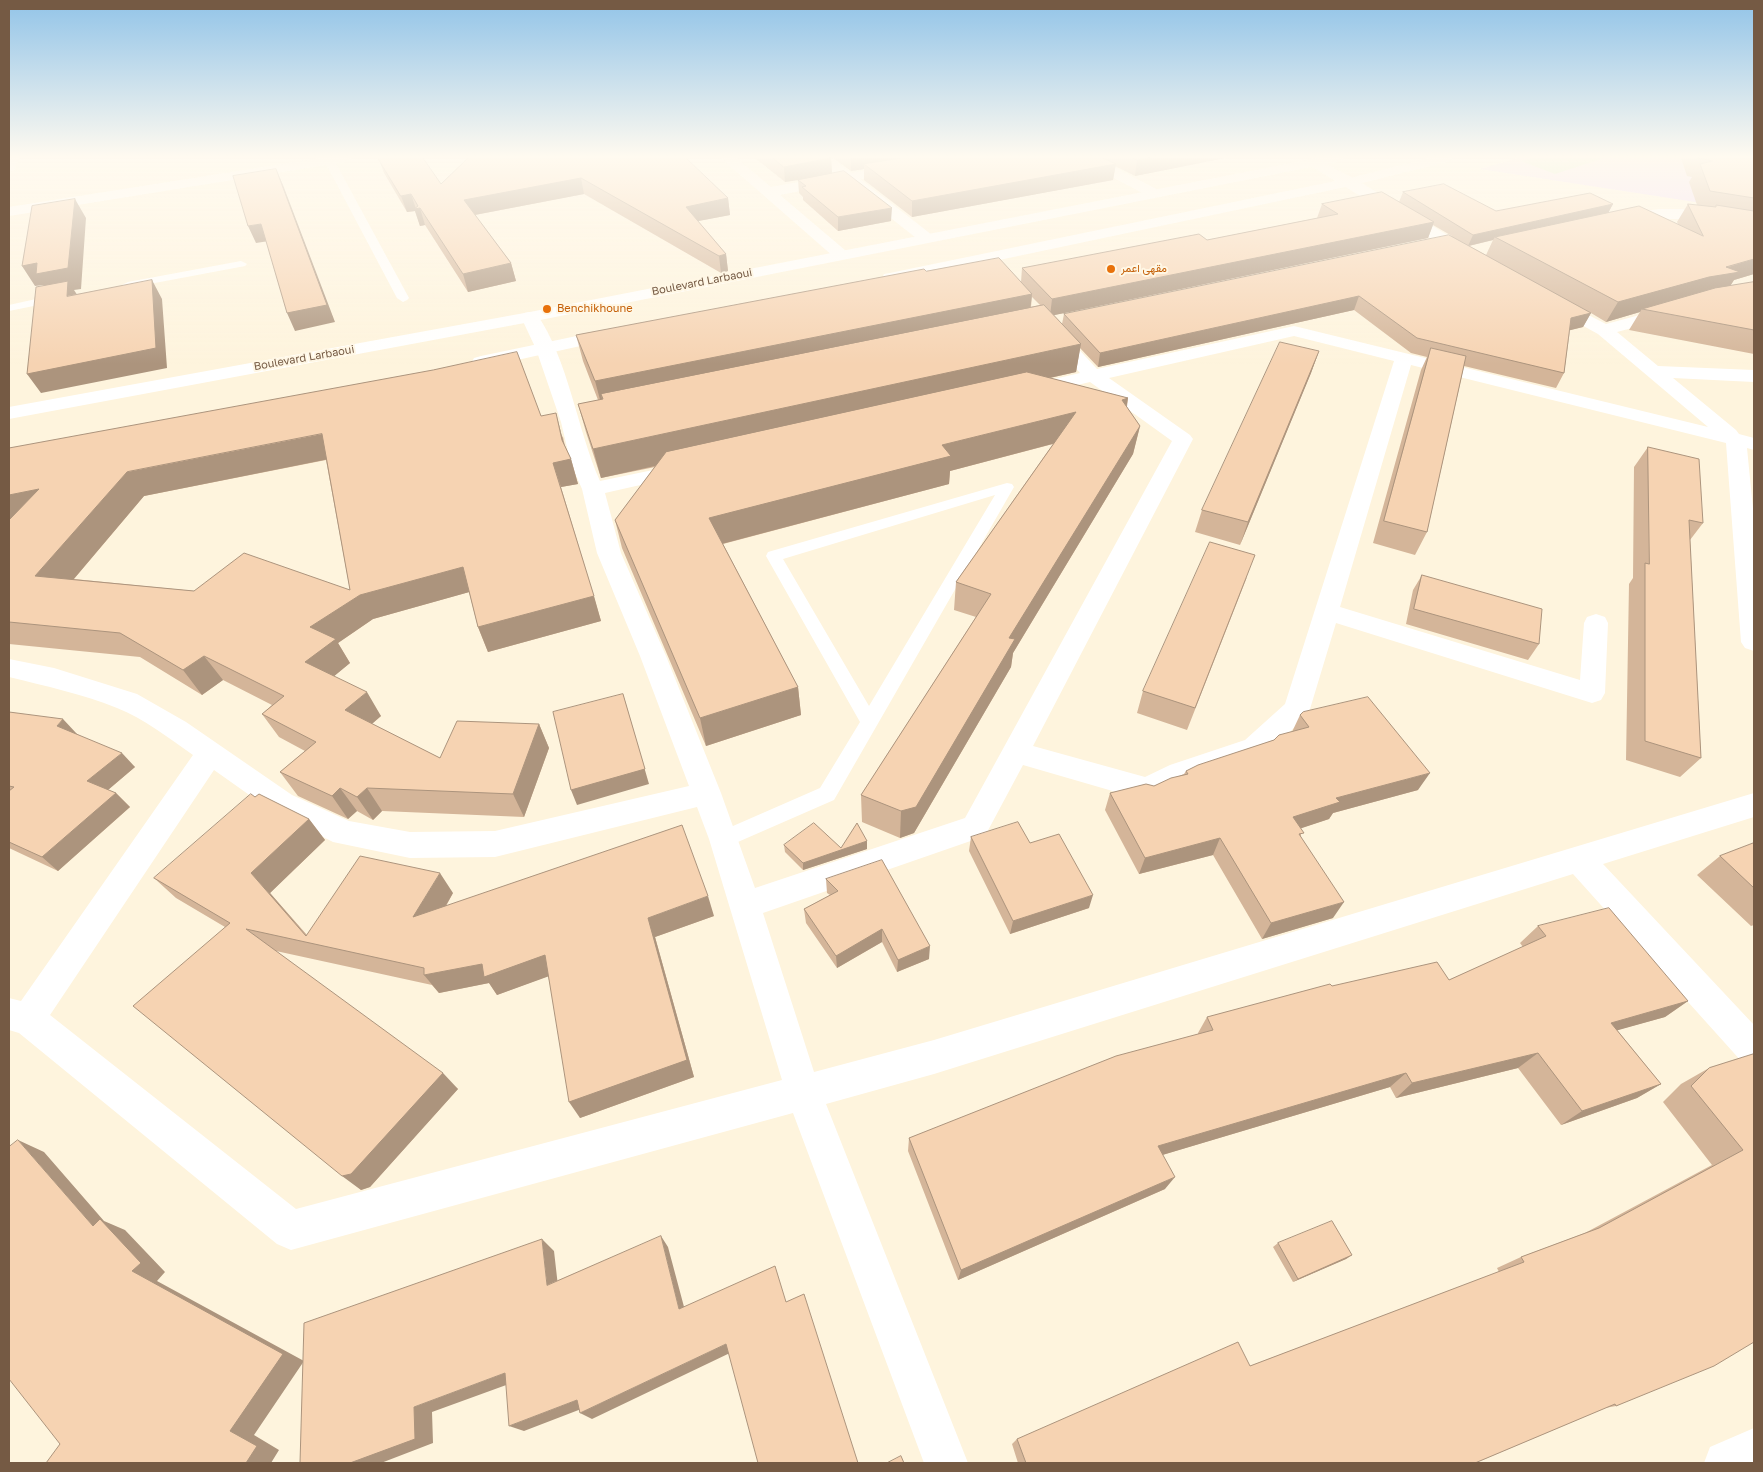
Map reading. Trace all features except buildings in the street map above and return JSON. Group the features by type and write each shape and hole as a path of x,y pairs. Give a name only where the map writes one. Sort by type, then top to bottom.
{"street":[{"path":"809,227 840,254"},
{"path":"912,227 926,238"},
{"name":"Boulevard Larbaoui","path":"9,413 530,317 983,227"},
{"path":"870,282 1139,227"},
{"path":"1423,227 1466,253 1484,256"},
{"path":"1427,245 1447,241"},
{"path":"986,259 998,272"},
{"path":"1544,297 1604,330 1653,371 1748,444"},
{"path":"1604,330 1687,306"},
{"path":"530,317 581,420 582,464 593,489 609,553 653,656 707,793 724,839 803,1092 946,1463"},
{"path":"744,905 975,828 1183,439 1093,376 1042,324 1066,321"},
{"path":"468,364 629,330"},
{"path":"1016,394 1294,331 1748,444"},
{"path":"1016,752 1147,789 1180,773 1254,748 1297,709 1404,358"},
{"path":"1653,371 1754,376"},
{"path":"1748,444 1754,642"},
{"path":"593,489 704,464"},
{"path":"1326,612 1592,693 1596,623"},
{"path":"9,668 54,678 128,702 176,729 282,803 344,833 410,845 495,844 707,793"},
{"path":"210,753 18,1016 291,1230 934,1057 1754,805"},
{"path":"1579,859 1754,1050"},
{"path":"1726,1463 1754,1450"}],"lane":[{"path":"369,227 403,298"},
{"path":"115,287 241,264"},
{"path":"9,308 67,297"},
{"path":"724,839 828,794 870,722 879,705 1007,487 774,556 870,722"}],"place":[{"name":"مقهى اعمر","path":"1111,269"},
{"name":"Benchikhoune","path":"547,309"}]}
